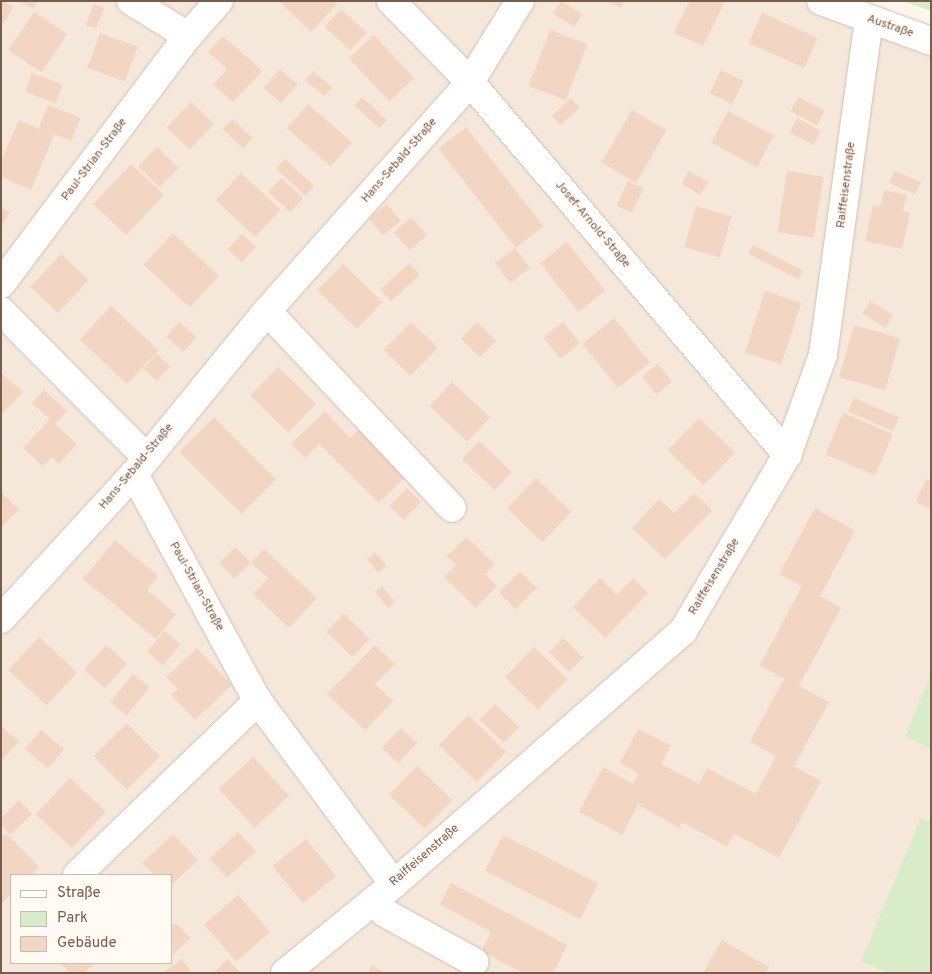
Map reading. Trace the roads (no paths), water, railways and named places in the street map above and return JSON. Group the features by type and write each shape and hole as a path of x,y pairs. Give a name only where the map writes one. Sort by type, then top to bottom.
{"street":[{"path":"131,1 188,36"},
{"name":"Paul-Strian-Straße","path":"1,284 188,36 219,1"},
{"name":"Josef-Arnold-Straße","path":"391,1 470,82 787,455"},
{"name":"Hans-Sebald-Straße","path":"1,619 140,466 268,311 470,82 520,1"},
{"name":"Austraße","path":"821,1 931,41"},
{"name":"Raiffeisenstraße","path":"285,973 394,884 683,631 787,455 823,355 869,20"},
{"name":"Paul-Strian-Straße","path":"1,311 140,466 258,701 394,884"},
{"path":"268,311 452,508"},
{"path":"78,874 258,701"},
{"path":"374,900 385,913 474,962"}]}
